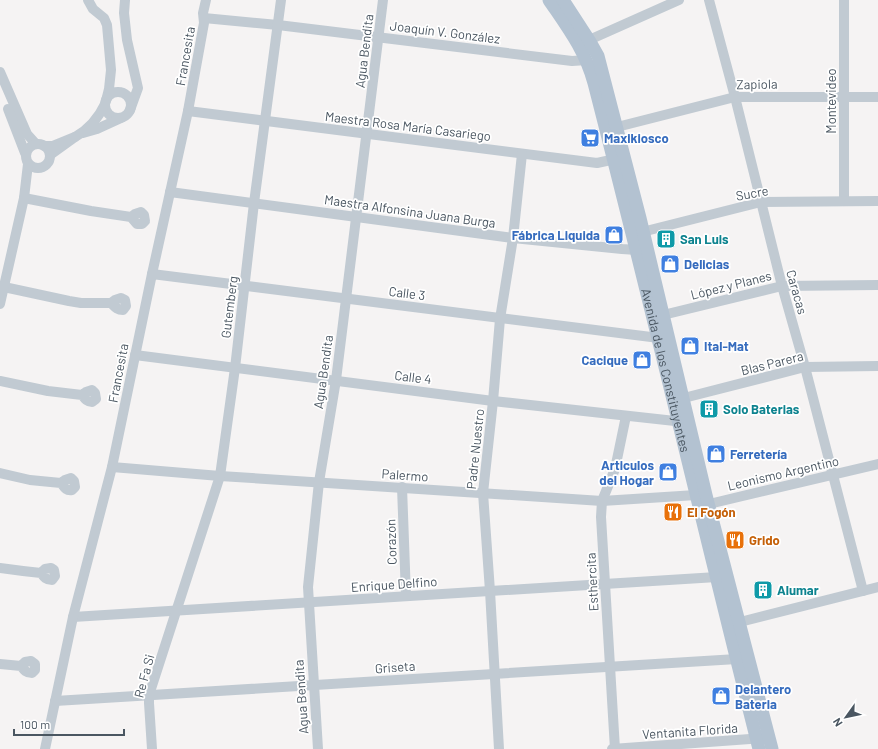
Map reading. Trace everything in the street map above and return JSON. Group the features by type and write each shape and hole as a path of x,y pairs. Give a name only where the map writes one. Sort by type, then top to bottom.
{"main road":[{"name":"Avenida de los Constituyentes","path":"549,0 582,49 587,60 619,159 642,249 659,338 709,504 740,622 764,743"},
{"name":"Avenida de los Constituyentes","path":"563,0 598,56 616,127 619,159"},
{"name":"Avenida de los Constituyentes","path":"642,249 663,315 678,400"},
{"name":"Avenida de los Constituyentes","path":"684,422 696,495 736,658 764,743"}],"street":[{"path":"24,198 33,181 48,163 50,155 97,120 105,102 112,70 107,25 104,18 93,9 88,0"},
{"path":"25,154 29,147 40,145 53,146 78,135 98,129 122,118 130,110 138,88 127,40 124,12 125,0"},
{"name":"Francesita","path":"45,749 73,617 112,467 188,110 206,0"},
{"name":"Gutemberg","path":"177,611 220,476 281,0"},
{"name":"Agua Bendita","path":"318,749 308,587 319,482 336,380 383,0"},
{"path":"589,40 679,0"},
{"name":"Caracas","path":"709,0 736,97 782,286 805,367 862,591"},
{"name":"Montevideo","path":"844,0 844,201"},
{"name":"Joaquín V. González","path":"204,18 278,25 572,61 587,60"},
{"path":"0,72 27,134 49,151 50,155"},
{"path":"0,89 24,146 25,157 28,164 24,198 0,304"},
{"path":"122,118 110,115 105,108 105,102 108,97 114,92 122,92 126,94 131,101 130,110"},
{"name":"Zapiola","path":"616,127 736,97 878,97"},
{"name":"Maestra Rosa María Casariego","path":"188,110 597,163 619,159"},
{"name":"Padre Nuestro","path":"499,749 483,493 500,319 513,238 522,154"},
{"path":"28,164 35,168 42,168 46,166"},
{"name":"Maestra Alfonsina Juana Burga","path":"170,192 513,238 642,249"},
{"path":"24,198 131,217"},
{"name":"Sucre","path":"638,233 761,202 878,201"},
{"name":"Calle 3","path":"152,274 659,338"},
{"name":"López y Planes","path":"663,315 782,286 878,285"},
{"path":"4,287 81,303 111,304"},
{"name":"Calle 4","path":"135,355 493,401 684,422"},
{"name":"Blas Parera","path":"678,400 805,367 878,366"},
{"path":"0,381 48,391 82,395"},
{"name":"Esthercita","path":"614,749 601,517 602,501 615,469 626,416"},
{"name":"Leonismo Argentino","path":"709,504 878,464"},
{"name":"Palermo","path":"112,467 220,476 602,501 696,495"},
{"path":"0,474 30,480 61,483"},
{"name":"Corazón","path":"402,487 406,596"},
{"path":"696,495 709,504"},
{"path":"0,568 41,573"},
{"name":"Enrique Delfino","path":"73,617 717,577"},
{"path":"740,622 878,587"},
{"name":"Re Fa Si","path":"152,749 149,695 177,611"},
{"name":"Griseta","path":"55,701 736,658"},
{"path":"0,664 21,666"},
{"name":"Ventanita Florida","path":"614,749 764,743"}],"place":[{"name":"Maxikiosco","path":"590,138"},
{"name":"Fábrica Liquida","path":"614,235"},
{"name":"San Luis","path":"666,239"},
{"name":"Delicias","path":"670,264"},
{"name":"Ital-Mat","path":"690,346"},
{"name":"Cacique","path":"642,360"},
{"name":"Solo Baterias","path":"709,409"},
{"name":"Ferretería","path":"716,454"},
{"name":"Articulos del Hogar","path":"668,472"},
{"name":"El Fogón","path":"673,512"},
{"name":"Grido","path":"735,540"},
{"name":"Alumar","path":"763,590"},
{"name":"Delantero Bateria","path":"721,696"}]}
